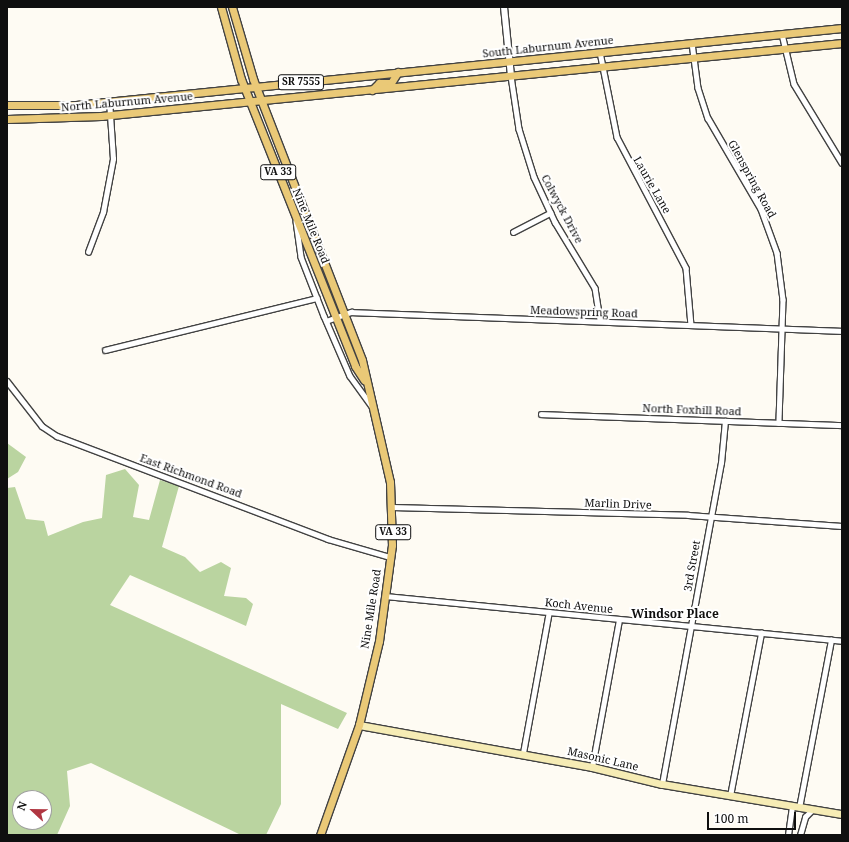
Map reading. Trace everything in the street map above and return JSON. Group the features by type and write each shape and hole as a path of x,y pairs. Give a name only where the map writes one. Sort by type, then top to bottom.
{"main road":[{"name":"Nine Mile Road","path":"221,7 245,88 354,366 365,382"},
{"name":"Nine Mile Road","path":"232,7 255,87 362,360 365,382 374,408 386,456 392,507 390,557 385,596 359,725 320,835"},
{"name":"South Laburnum Avenue","path":"255,87 842,28"},
{"path":"260,99 372,90 842,43"},
{"path":"372,90 379,83 391,82 398,72"},
{"name":"North Laburnum Avenue","path":"7,105 109,101 255,87"},
{"name":"North Laburnum Avenue","path":"7,119 110,115 260,99"},
{"name":"Masonic Lane","path":"359,725 592,766 662,784 795,808 842,814"}],"street":[{"name":"Colwyck Drive","path":"504,7 510,76 524,150 550,213 594,288 600,321"},
{"path":"782,34 784,49 794,84 842,163"},
{"name":"Glenspring Road","path":"692,43 698,88 708,118 756,199 773,240 783,288 783,329 779,423"},
{"name":"Laurie Lane","path":"600,52 609,112 624,155 684,264 691,296 691,325"},
{"path":"88,252 108,192 113,160 109,101"},
{"path":"513,232 550,213"},
{"path":"295,216 299,248 316,298 350,376 374,408"},
{"path":"105,350 316,298"},
{"name":"Meadowspring Road","path":"326,322 345,314 600,321 842,331"},
{"name":"East Richmond Road","path":"7,381 42,426 57,436 339,543 390,557"},
{"name":"North Foxhill Road","path":"541,414 842,425"},
{"name":"3rd Street","path":"662,784 691,626 725,421"},
{"name":"Marlin Drive","path":"392,507 710,516 842,526"},
{"name":"Koch Avenue","path":"385,596 842,641"},
{"path":"523,753 549,612"},
{"path":"592,766 619,620"},
{"path":"730,796 761,633"},
{"path":"788,835 831,640"},
{"path":"800,835 805,818 812,810"}],"green space":[{"path":"7,443 26,457 18,472 7,479"},
{"path":"125,469 139,485 133,517 149,520 160,480 179,486 162,547 185,557 200,572 221,562 231,568 224,596 246,598 253,604 246,626 130,575 110,605 347,713 338,729 281,704 281,804 266,835 241,835 91,763 67,771 70,806 57,835 7,835 7,488 15,487 26,519 44,521 48,536 83,522 102,518 106,475"}],"district":[{"name":"Windsor Place","path":"675,614"}]}
